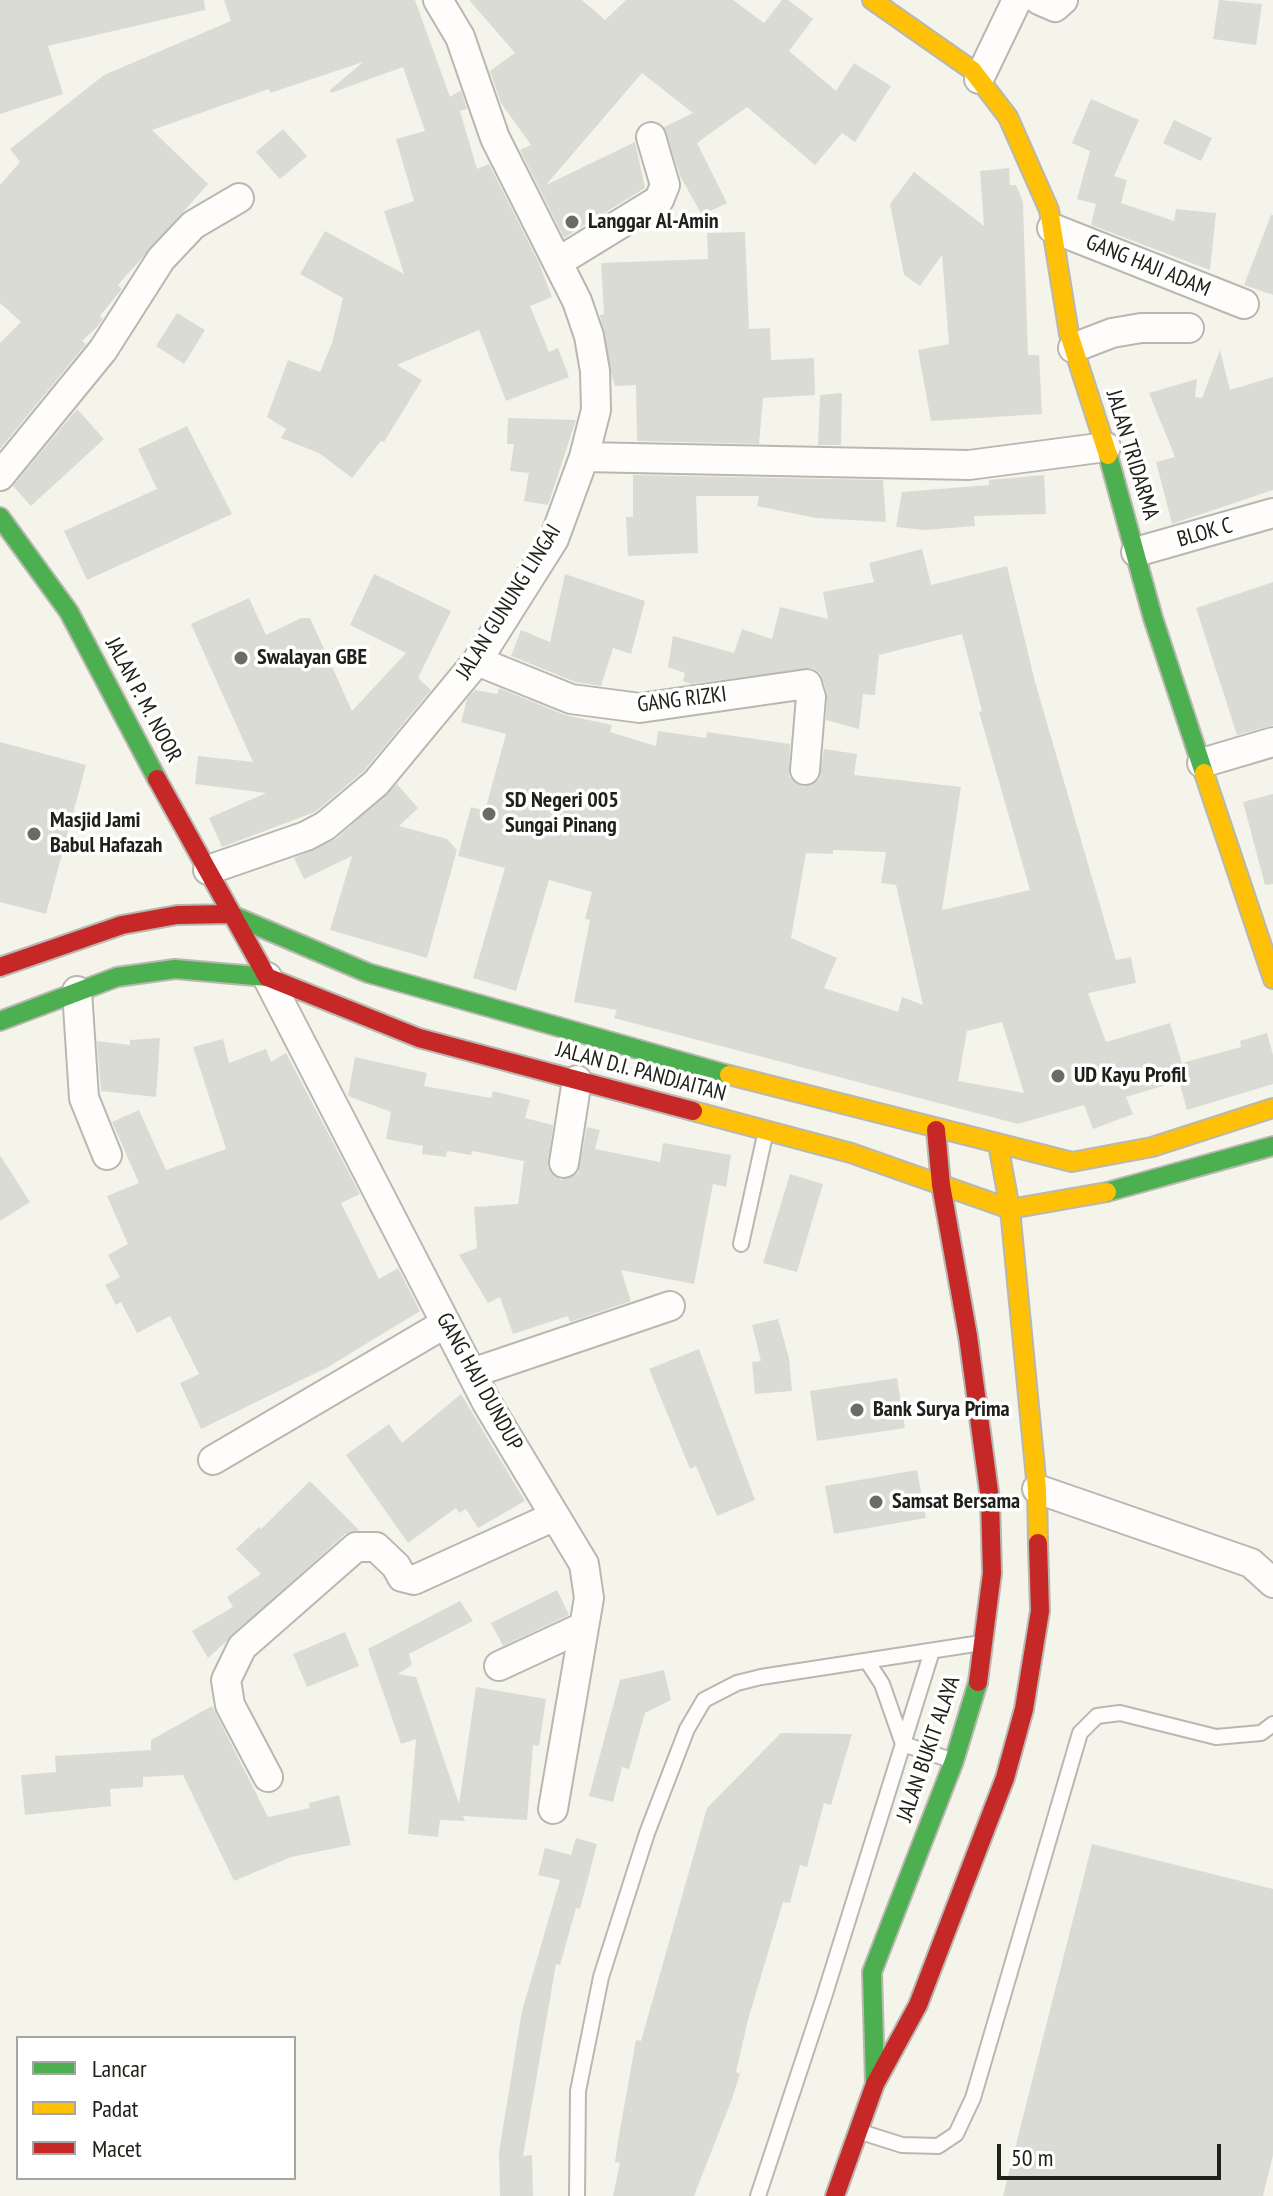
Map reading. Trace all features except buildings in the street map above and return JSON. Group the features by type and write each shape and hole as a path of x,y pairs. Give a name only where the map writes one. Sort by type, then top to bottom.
{"main road":[{"name":"JALAN TRIDARMA","path":"872,0 972,70 1008,117 1029,158 1052,228 1073,348 1106,447 1153,618 1271,964"},
{"name":"JALAN P. M. NOOR","path":"0,517 69,612 229,914 267,977"},
{"name":"JALAN D.I. PANDJAITAN","path":"0,967 122,925 177,915 229,914 368,973 546,1026 936,1130 1072,1162 1152,1147 1273,1108"},
{"name":"JALAN D.I. PANDJAITAN","path":"0,1021 117,977 175,969 267,977 419,1038 851,1153 1010,1209 1096,1195 1273,1146"},
{"name":"JALAN BUKIT ALAYA","path":"875,2084 872,1972 960,1764 977,1691 992,1573 990,1499 975,1336 941,1185 936,1130"},
{"name":"JALAN BUKIT ALAYA","path":"835,2196 875,2084 918,2005 1024,1709 1040,1611 1037,1489 1016,1333 1010,1209 998,1144"}],"street":[{"name":"JALAN GUNUNG LINGAI","path":"208,870 306,836 325,826 376,783 477,661 554,539 584,457 596,410 595,371 577,301 495,138 460,37 438,0"},
{"path":"979,79 1017,0"},
{"path":"1039,0 1055,7 1063,0"},
{"path":"558,262 659,200 665,185 651,137"},
{"path":"0,476 103,350 161,259 193,225 239,198"},
{"name":"GANG HAJI ADAM","path":"1052,228 1244,304"},
{"path":"1073,348 1112,333 1141,328 1189,328"},
{"path":"584,457 969,465 1106,447"},
{"name":"BLOK C","path":"1136,552 1273,513"},
{"name":"GANG RIZKI","path":"477,661 571,699 628,707 674,706 807,684 811,697 805,770"},
{"path":"1202,763 1273,742"},
{"name":"GANG HAJI DUNDUP","path":"267,977 472,1373 584,1564 589,1598 553,1809"},
{"path":"77,991 84,1098 107,1155"},
{"path":"564,1163 577,1080"},
{"path":"472,1373 670,1306"},
{"path":"213,1460 446,1323"},
{"path":"1037,1489 1251,1563 1273,1583"},
{"path":"268,1777 230,1705 226,1680 242,1647 356,1547 376,1547 396,1566 402,1577 414,1580 429,1576 555,1516"},
{"path":"499,1666 583,1627"}],"lane":[{"path":"741,1244 766,1131"},
{"path":"577,2196 578,2091 598,1990 647,1833 687,1729 704,1700 737,1683 985,1642"},
{"path":"758,2196 932,1651"},
{"path":"867,1661 882,1684 903,1744"},
{"path":"858,2131 902,2145 938,2146 956,2134 973,2098 1080,1733 1097,1716 1120,1713 1216,1737 1261,1733 1273,1724"},
{"path":"903,1744 960,1764"}],"traffic: fast":[{"path":"1108,455 1153,618 1204,773"},
{"path":"0,517 69,612 157,779"},
{"path":"229,914 368,973 729,1075"},
{"path":"0,1021 117,977 175,969 267,977"},
{"path":"1107,1192 1273,1146"},
{"path":"875,2082 872,1972 954,1761 978,1682"}],"traffic: slow":[{"path":"872,0 972,70 1008,117 1049,210 1069,334 1108,455"},
{"path":"1204,773 1273,979"},
{"path":"729,1075 1072,1162 1152,1147 1273,1108"},
{"path":"693,1111 851,1153 1010,1209 1107,1192"},
{"path":"998,1144 1010,1209 1037,1489 1038,1543"}],"traffic: jam":[{"path":"157,779 267,977 419,1038 693,1111"},
{"path":"0,967 122,925 177,915 229,914"},
{"path":"936,1130 941,1185 968,1336 990,1499 992,1573 978,1682"},
{"path":"835,2196 875,2084 918,2005 1005,1778 1024,1709 1040,1611 1038,1543"}],"place":[{"name":"Langgar Al-Amin","path":"572,222"},
{"name":"Swalayan GBE","path":"241,658"},
{"name":"SD Negeri 005 Sungai Pinang","path":"489,814"},
{"name":"Masjid Jami Babul Hafazah","path":"34,834"},
{"name":"UD Kayu Profil","path":"1058,1076"},
{"name":"Bank Surya Prima","path":"857,1410"},
{"name":"Samsat Bersama","path":"876,1502"}]}
